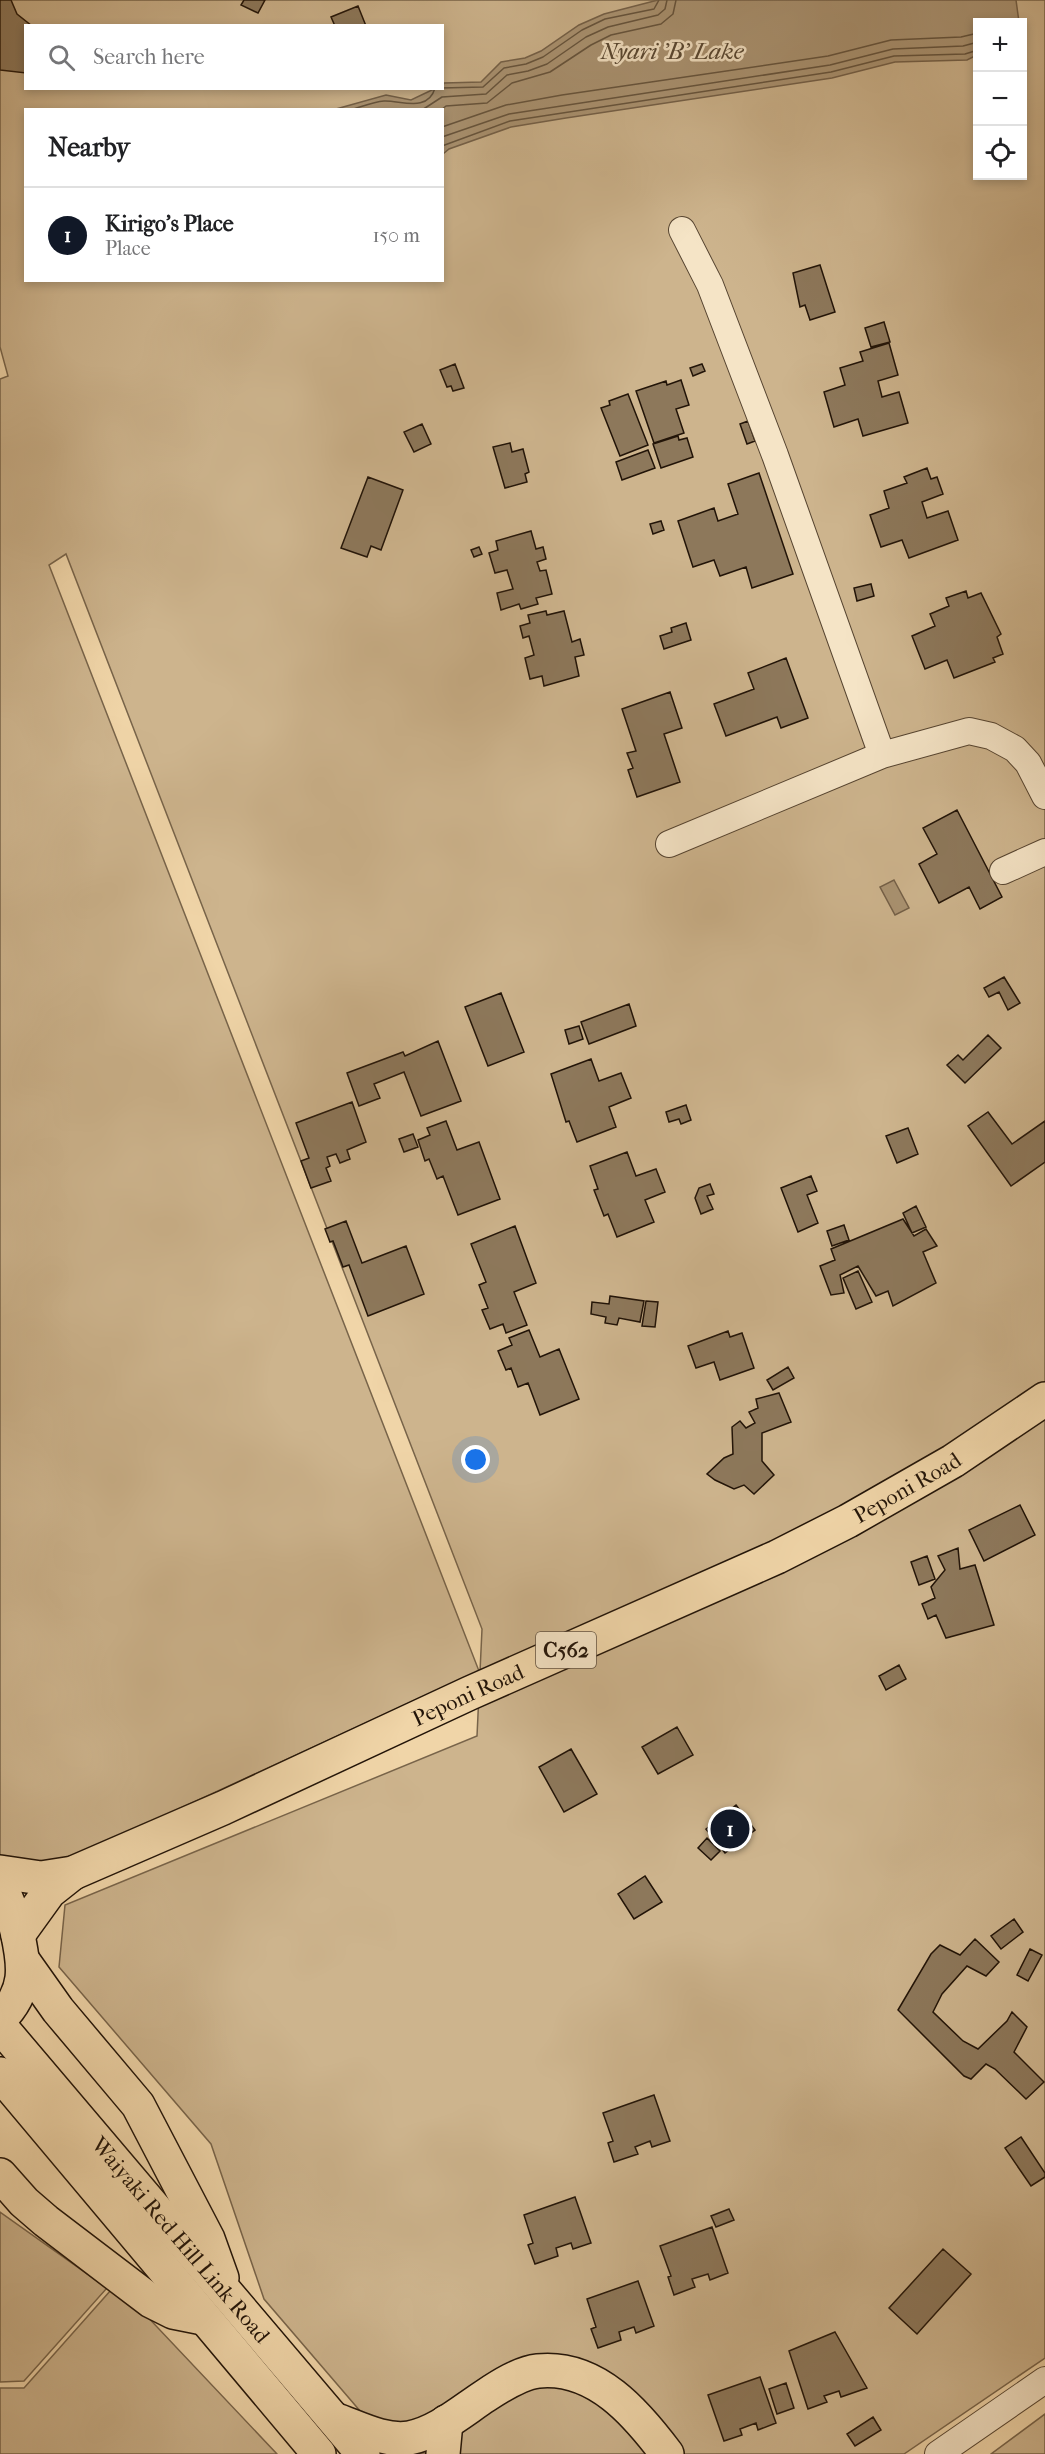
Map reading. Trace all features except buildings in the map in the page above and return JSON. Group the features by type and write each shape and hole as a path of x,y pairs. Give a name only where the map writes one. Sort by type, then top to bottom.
{"main road":[{"name":"Peponi Road","path":"21,1948 49,1892 73,1873 777,1557 849,1521 953,1461 1045,1399"},
{"name":"Peponi Road","path":"0,1872 41,1878 73,1873"},
{"path":"0,1887 11,1909 21,1948 22,1987 1,2021"},
{"path":"21,1948 58,2010 138,2105 208,2239 230,2301"},
{"name":"Waiyaki Red Hill Link Road","path":"1,2021 230,2301 363,2454"},
{"name":"Waiyaki Red Hill Link Road","path":"0,2074 319,2454"},
{"path":"0,2175 24,2202 46,2221 151,2301 172,2312 203,2318"},
{"path":"333,2419 378,2435 396,2438 445,2438 506,2382 538,2371 565,2373 590,2381 617,2396 649,2430 667,2454"}],"street":[{"path":"682,230 710,285 775,455 882,755"},
{"path":"669,844 882,755 969,731 991,736 1015,750 1028,763 1045,796"},
{"path":"1003,871 1045,852"},
{"path":"938,2454 1045,2380"}],"shaded area":[{"path":"0,0 1045,0 1045,2358 904,2454 397,2454 264,2299 211,2144 59,1967 65,1905 477,1736 482,1629 66,554 49,565 479,1671 0,1891 0,379 8,376 0,347"},
{"path":"0,2212 107,2288 24,2381 0,2382"},
{"path":"111,2290 142,2311 277,2454 0,2454 0,2388 24,2388"},
{"path":"1045,2414 1045,2454 991,2454"}],"water":[{"name":"Nyari 'B' Lake","path":"658,0 1016,0 1018,18 973,18 973,57 967,60 895,62 832,78 511,127 449,149 444,153 444,108 340,108 386,95 411,100 432,90 444,90 444,83 481,82 501,62 525,58 541,51 579,25 604,14"},
{"path":"894,880 909,908 895,915 880,887"}],"place":[{"name":"Kirigo's Place","path":"730,1829"}]}
